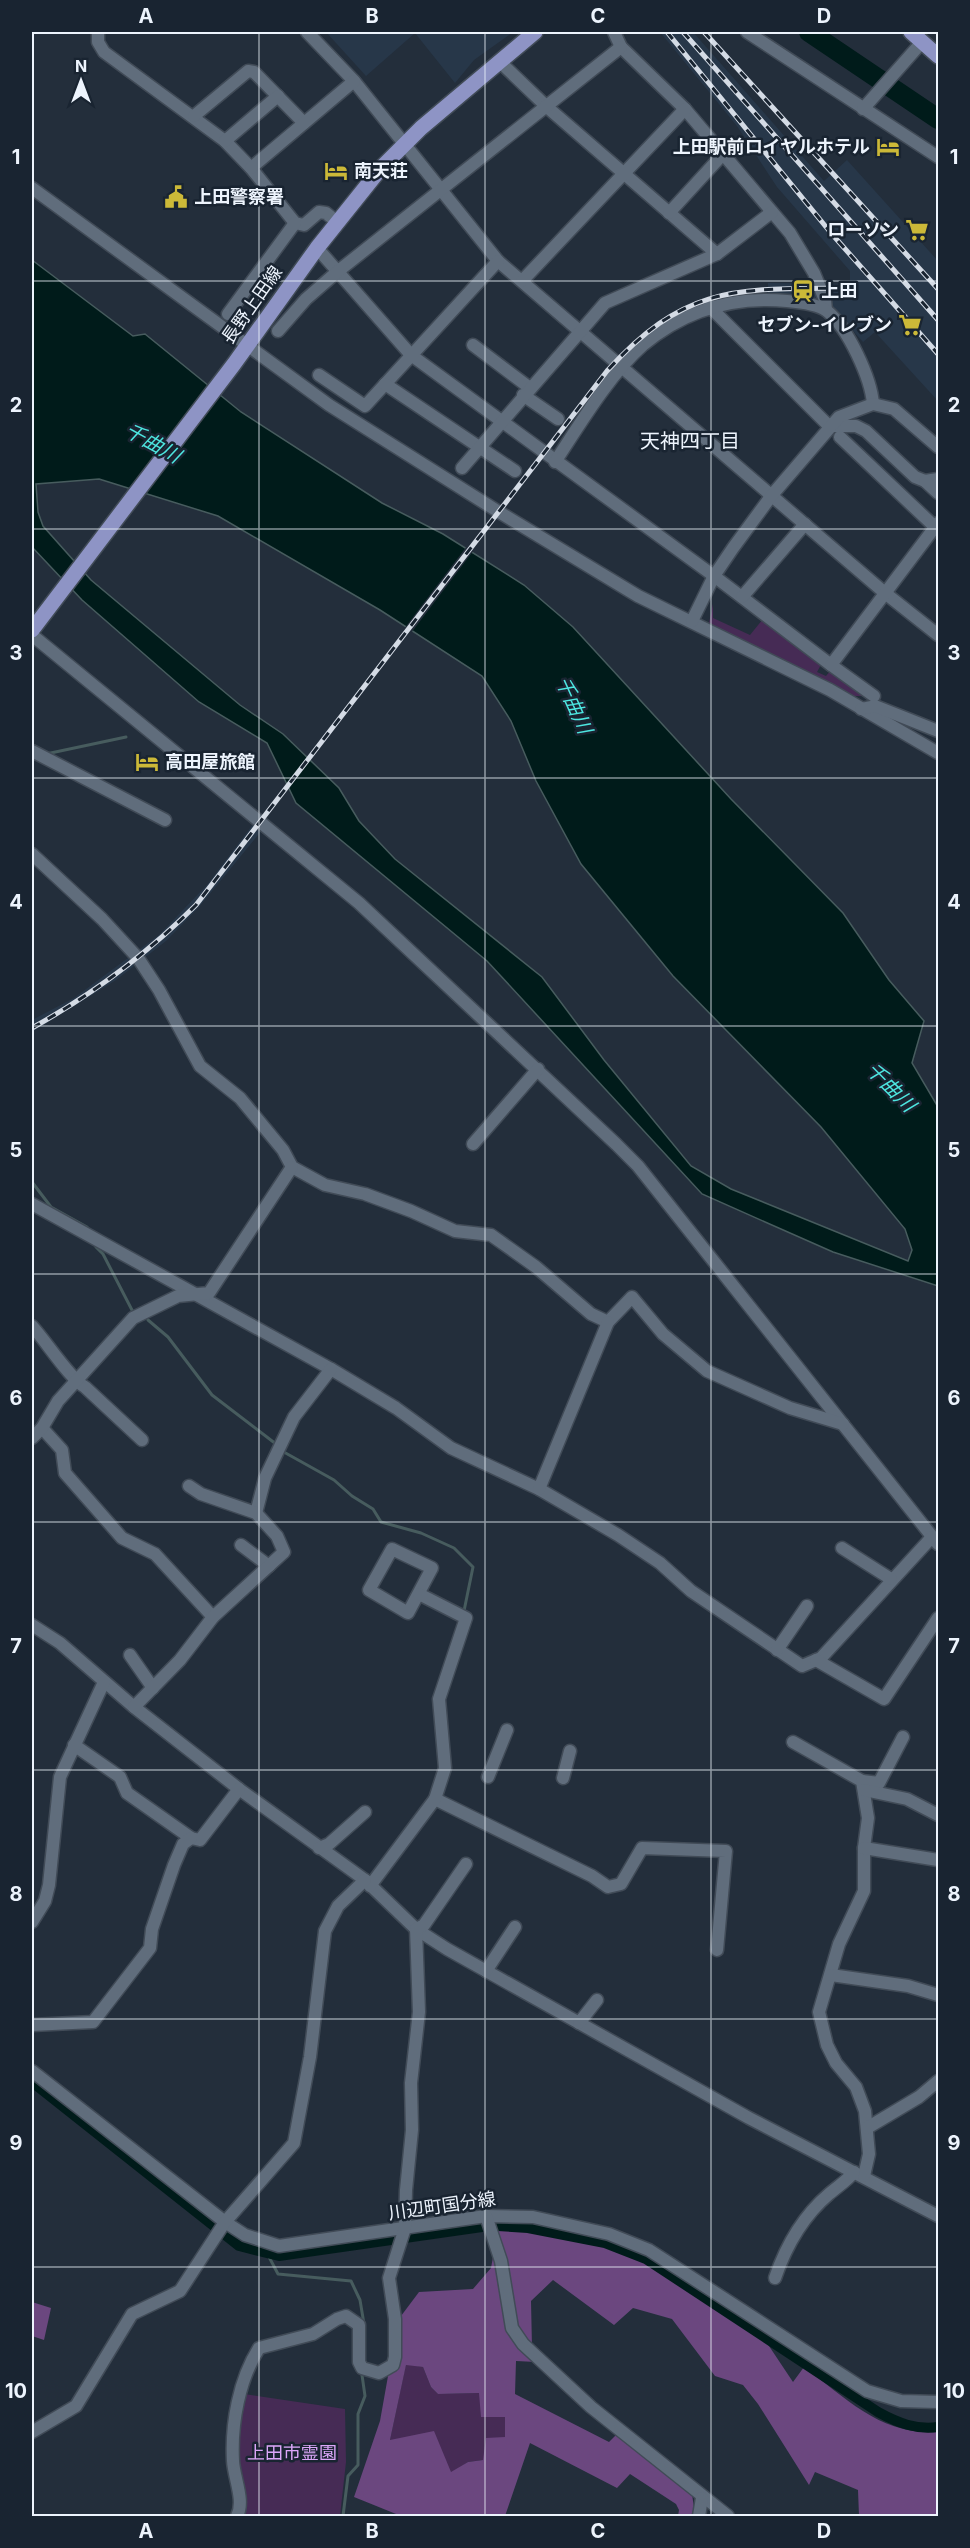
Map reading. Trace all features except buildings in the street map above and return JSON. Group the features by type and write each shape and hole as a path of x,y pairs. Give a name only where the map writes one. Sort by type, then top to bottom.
{"main road":[{"name":"長野上田線","path":"34,637 317,248 381,168 404,145 534,32"},
{"path":"916,37 939,56"}],"street":[{"path":"98,32 98,42 104,52 225,141 251,168 295,224 304,225 318,212 326,213 337,222"},
{"path":"307,32 354,81 498,261 885,593 939,635"},
{"path":"614,32 621,47 685,109 772,212 807,259 825,300 826,310 850,343 873,393 866,431"},
{"path":"747,32 939,157"},
{"path":"863,109 885,83 916,37"},
{"path":"278,331 306,299 337,272 621,47"},
{"path":"499,61 547,107 717,254"},
{"path":"194,116 249,71 254,72 304,123"},
{"path":"251,168 354,81"},
{"path":"225,141 278,96"},
{"path":"522,281 685,109"},
{"path":"669,213 723,154"},
{"path":"32,188 329,405 499,513 638,596 692,621 861,709 939,753"},
{"path":"462,468 605,303 717,254 772,212"},
{"path":"228,314 295,224"},
{"path":"317,248 411,356 714,576 874,696"},
{"path":"319,375 365,406 498,261"},
{"path":"555,462 597,398 622,368 643,346 687,316 710,307 755,300 795,302 826,310"},
{"path":"710,307 830,426 856,426 866,431 915,477 925,481 939,493"},
{"path":"473,345 558,419"},
{"path":"385,384 515,471"},
{"path":"692,621 714,576 772,495 830,426 848,412 870,405 894,409 904,415 939,447"},
{"path":"831,665 937,525 840,436"},
{"path":"877,471 892,456"},
{"path":"925,481 939,479"},
{"path":"742,597 805,524"},
{"path":"32,1204 331,1370 396,1408 451,1448 539,1489 660,1563 691,1591 802,1666 821,1658 891,1579 935,1540 638,1166 538,1069 359,903 34,637"},
{"path":"861,709 875,706 939,731"},
{"path":"32,751 165,820"},
{"path":"32,854 102,919 138,958 159,990 200,1066 240,1098 283,1150 292,1167 325,1185 393,1204 455,1231 490,1235 536,1267 591,1314 608,1322"},
{"path":"473,1144 538,1069"},
{"path":"32,1438 42,1428 58,1401 133,1318 178,1296 209,1293 292,1167"},
{"path":"539,1489 608,1322 632,1297 663,1334 707,1371 790,1408 843,1424"},
{"path":"32,1326 62,1361 75,1381 85,1387 142,1440"},
{"path":"256,1513 265,1478 294,1417 331,1370"},
{"path":"42,1428 62,1450 65,1473 122,1538 154,1554 213,1617"},
{"path":"134,1707 180,1660 213,1617 284,1552 277,1536 256,1513 201,1494 189,1486"},
{"path":"241,1545 269,1566"},
{"path":"842,1548 891,1579"},
{"path":"392,1549 432,1568 419,1594 408,1613 369,1590 392,1549"},
{"path":"32,2432 76,2406 132,2314 180,2291 225,2222 297,2137 310,2057 325,1931 339,1906 367,1883 435,1799 445,1768 439,1699 466,1618 419,1594"},
{"path":"777,1650 807,1606"},
{"path":"816,1660 884,1698 939,1618"},
{"path":"32,1625 60,1643 134,1707 239,1789 367,1883 416,1929 486,1971 739,2113 939,2216"},
{"path":"130,1655 153,1688"},
{"path":"32,1922 45,1901 58,1785 104,1682"},
{"path":"489,1777 507,1730"},
{"path":"863,1786 879,1783 903,1737"},
{"path":"793,1742 863,1786 907,1799 939,1815"},
{"path":"74,1745 120,1777 127,1793 191,1838 200,1840 239,1789"},
{"path":"563,1778 570,1751"},
{"path":"775,2278 784,2251 795,2234 828,2195 859,2174 869,2154 867,2128 856,2087 837,2063 820,2024 819,2012 839,1944 864,1891 864,1848 868,1818 863,1786"},
{"path":"435,1799 592,1876 608,1887 621,1884 642,1848 726,1851 717,1950"},
{"path":"319,1848 329,1844 365,1812"},
{"path":"32,2025 93,2022 150,1948 152,1929 174,1865 183,1844 191,1838"},
{"path":"864,1848 939,1860"},
{"path":"416,1929 424,1925 466,1864"},
{"path":"486,1971 515,1927"},
{"path":"237,2517 239,2502 233,2449 246,2369 259,2348 313,2334 346,2316 359,2325 359,2362 362,2368 372,2373 388,2370 393,2365 395,2319 389,2278 401,2236 412,2130 411,2083 419,2032 416,1929"},
{"path":"831,1975 908,1986 939,1995"},
{"path":"579,2023 597,2000"},
{"name":"川辺町国分線","path":"32,2071 225,2222 245,2235 279,2246 401,2236 486,2216 533,2217 609,2234 630,2241 669,2261 857,2386 901,2401 939,2402"},
{"path":"867,2128 919,2097 939,2081"},
{"path":"486,2216 501,2261 510,2319 516,2335 591,2407 728,2517"},
{"path":"699,2517 702,2498"}],"shaded area":[{"path":"326,32 513,32 474,60 455,83 415,33 366,76"},
{"path":"660,32 693,32 824,181 847,160 938,261 938,401 875,332 863,342 828,303 768,296 768,283 850,284 850,271 777,187 737,126"},
{"path":"254,823 263,829 199,907 166,941 116,980 32,1032 32,1020 74,998 159,935 207,885"},
{"path":"514,2229 606,2245 645,2261 765,2340 793,2382 804,2367 851,2403 882,2422 918,2432 938,2432 938,2516 859,2516 858,2490 815,2472 809,2485 758,2404 743,2385 715,2376 672,2319 633,2308 614,2325 553,2280 531,2301 532,2347 536,2362 516,2361 515,2394 609,2442 617,2434 692,2494 694,2508 691,2516 678,2516 679,2510 676,2504 630,2474 617,2488 530,2443 505,2516 401,2516 354,2497 380,2421 398,2320 419,2292 473,2289 491,2268 498,2230","holes":["406,2365 423,2367 431,2387 438,2394 479,2393 481,2417 505,2417 505,2437 486,2438 483,2460 468,2462 451,2472 434,2431 390,2440"]},
{"path":"32,2302 51,2308 44,2340 32,2336"}],"green space":[{"path":"713,604 713,618 750,635 763,619 822,663 817,672 826,676 831,670 866,696 852,696 709,623"},
{"path":"406,2364 423,2367 431,2387 438,2394 479,2393 505,2417 505,2437 483,2460 468,2462 451,2473 390,2440"},
{"name":"上田市霊園","path":"244,2394 345,2409 346,2462 340,2516 244,2516 247,2498 238,2452"}],"water":[{"name":"千曲川","path":"32,260 133,336 145,334 241,412 382,503 443,534 524,585 573,627 731,799 843,913 889,980 924,1021 912,1063 938,1107 938,1286 833,1252 702,1194 487,961 296,803 267,743 199,702 82,600 32,547","holes":["99,479 218,516 380,610 482,676 511,721 536,781 581,864 673,976 821,1127 905,1229 912,1250 908,1261 731,1189 691,1166 604,1060 542,977 395,859 359,821 339,788 283,734 240,705 91,580 43,526 38,512 36,484"]}],"pier":[{"path":"467,546 474,550 411,633 404,629"}],"waterway":[{"path":"809,32 938,119"},
{"path":"46,754 126,737"},
{"path":"32,1182 51,1207 87,1227"},
{"path":"96,1247 103,1254 133,1312"},
{"path":"148,1320 168,1337 212,1395 276,1444"},
{"path":"282,1451 334,1480 352,1496 373,1509 381,1522 421,1533 454,1548 473,1567 464,1611"},
{"path":"32,2082 239,2246 279,2256 482,2227"},
{"path":"498,2226 528,2228 605,2243 646,2259 878,2412 907,2425 938,2427"},
{"path":"268,2255 278,2274 351,2281 360,2300 364,2324"},
{"path":"343,2516 348,2476 358,2465 358,2414 365,2396 362,2375"}],"railway":[{"path":"667,32 831,233 938,354"},
{"path":"683,32 938,320"},
{"path":"704,32 938,289"},
{"path":"32,1028 118,972 196,905 607,371 635,342 662,321 688,307 715,297 773,289 846,288"}],"place":[{"name":"上田駅前ロイヤルホテル","path":"888,147"},
{"name":"南天荘","path":"336,171"},
{"name":"上田警察署","path":"176,197"},
{"name":"ローソン","path":"917,230"},
{"name":"上田","path":"803,291"},
{"name":"セブン-イレブン","path":"910,325"},
{"name":"高田屋旅館","path":"147,762"}],"district":[{"name":"天神四丁目","path":"690,441"}]}
